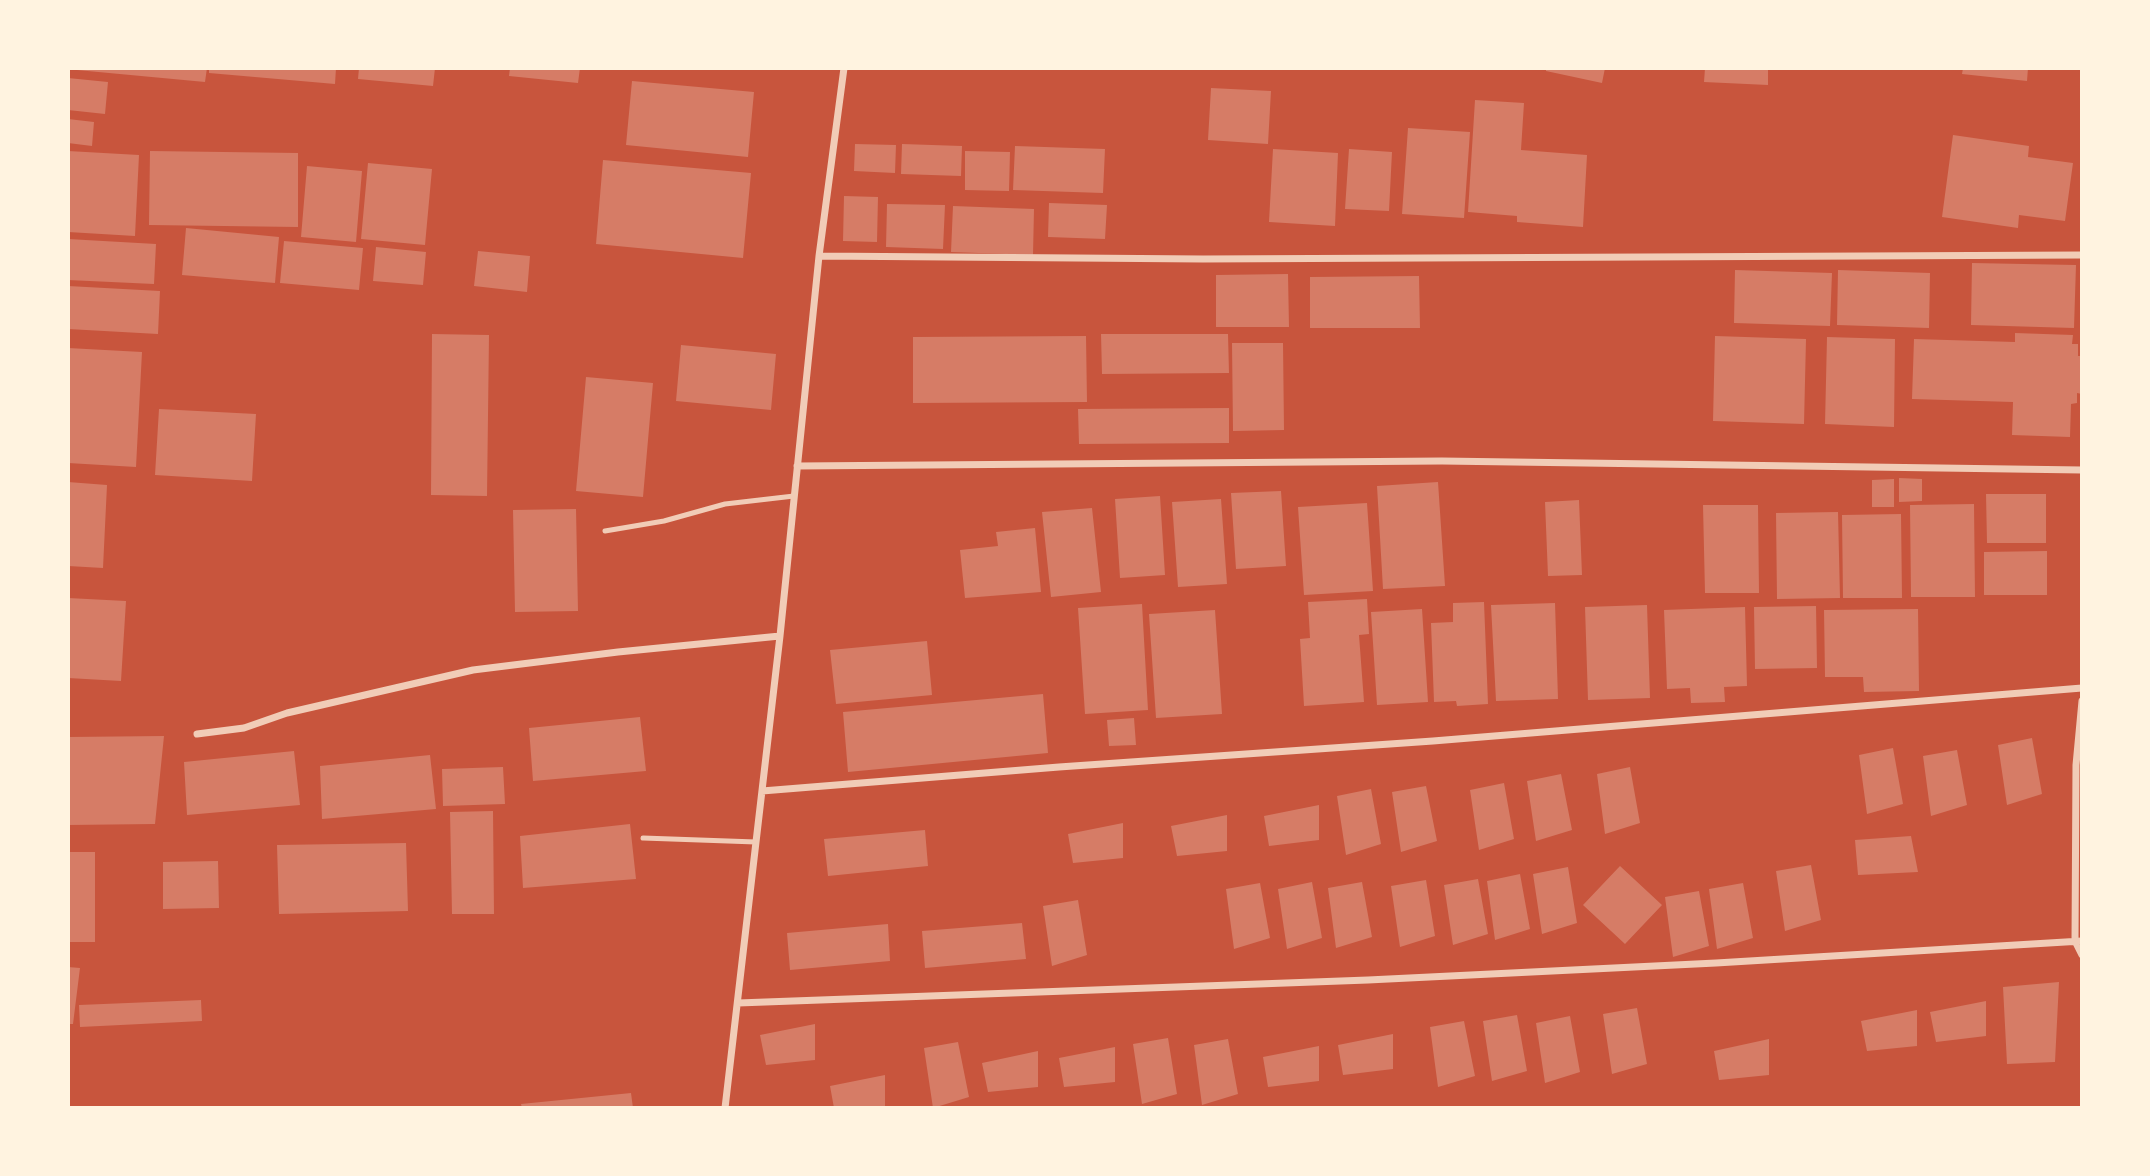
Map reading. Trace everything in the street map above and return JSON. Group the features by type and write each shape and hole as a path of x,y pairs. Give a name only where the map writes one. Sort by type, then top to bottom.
{"street":[{"path":"724,1108 780,636 819,256 844,68"},
{"path":"819,256 1203,259 2082,255"},
{"path":"797,466 1442,461 2082,470"},
{"path":"197,734 244,728 287,713 474,670 780,636"},
{"path":"762,791 2082,688"},
{"path":"2082,702 2078,941 2082,955"},
{"path":"738,1003 1368,980 2078,941"}],"lane":[{"path":"605,531 664,521 725,504 794,496"},
{"path":"643,838 757,842"}],"building":[{"path":"77,68 207,68 205,82"},
{"path":"209,68 336,68 335,84 209,73"},
{"path":"359,68 435,68 433,86 358,79"},
{"path":"510,68 580,68 578,83 509,76"},
{"path":"1546,68 1605,68 1602,83 1546,71"},
{"path":"1705,68 1768,68 1768,85 1704,82"},
{"path":"1963,68 2028,68 2027,81 1962,74"},
{"path":"68,78 108,82 105,114 68,110"},
{"path":"632,81 754,92 748,157 626,145"},
{"path":"1211,88 1271,91 1268,144 1208,140"},
{"path":"1475,100 1524,103 1521,150 1587,155 1583,227 1517,222 1517,216 1468,212"},
{"path":"68,119 94,122 92,146 68,143"},
{"path":"1408,128 1470,132 1464,218 1402,214"},
{"path":"1953,135 2029,146 2028,157 2073,163 2065,221 2019,215 2018,228 1942,217"},
{"path":"855,144 896,145 895,173 854,171"},
{"path":"902,144 962,146 961,176 901,174"},
{"path":"1015,146 1105,149 1103,193 1013,190"},
{"path":"1273,149 1338,153 1335,226 1269,222"},
{"path":"1349,149 1392,152 1389,211 1345,209"},
{"path":"68,151 139,155 135,236 68,232"},
{"path":"150,151 298,153 298,227 149,225"},
{"path":"965,151 1010,152 1009,191 965,190"},
{"path":"603,160 751,173 743,258 596,244"},
{"path":"368,163 432,169 425,245 361,239"},
{"path":"307,166 362,171 356,242 301,237"},
{"path":"844,196 878,197 877,242 843,241"},
{"path":"1049,203 1107,205 1105,239 1048,237"},
{"path":"887,204 945,205 943,249 886,247"},
{"path":"953,206 1034,209 1033,255 951,252"},
{"path":"186,228 279,237 275,283 182,275"},
{"path":"68,239 156,244 154,284 68,280"},
{"path":"284,241 363,248 359,290 280,283"},
{"path":"376,247 426,252 423,285 373,281"},
{"path":"478,251 530,256 527,292 474,286"},
{"path":"1972,263 2076,265 2074,328 1971,325"},
{"path":"1735,270 1832,273 1830,326 1734,323"},
{"path":"1838,270 1930,273 1929,328 1837,325"},
{"path":"1288,274 1289,327 1216,327 1216,275"},
{"path":"1419,276 1420,328 1310,328 1310,277"},
{"path":"68,286 160,291 158,334 68,329"},
{"path":"2015,333 2073,335 2072,344 2078,344 2078,356 2082,356 2082,394 2077,393 2077,403 2071,404 2070,437 2012,435 2013,402 1912,399 1914,339 2015,342"},
{"path":"432,334 489,335 487,496 431,495"},
{"path":"1101,334 1228,334 1229,373 1102,374"},
{"path":"1086,336 1087,402 913,403 913,337"},
{"path":"1715,336 1806,339 1804,424 1713,421"},
{"path":"1827,337 1895,339 1894,427 1825,424"},
{"path":"1232,343 1283,343 1284,430 1233,431"},
{"path":"681,345 776,354 771,410 676,401"},
{"path":"68,348 142,352 136,467 68,463"},
{"path":"586,377 653,383 643,497 576,491"},
{"path":"1229,408 1229,443 1079,444 1078,409"},
{"path":"159,409 256,414 252,481 155,475"},
{"path":"1899,478 1922,479 1922,501 1899,502"},
{"path":"1894,479 1894,507 1872,507 1872,480"},
{"path":"68,482 107,485 103,568 68,566"},
{"path":"1438,482 1445,586 1383,589 1377,486"},
{"path":"1281,491 1286,566 1236,569 1231,493"},
{"path":"1986,494 2046,494 2046,543 1987,543"},
{"path":"1160,496 1165,575 1120,578 1115,499"},
{"path":"1221,499 1227,584 1178,587 1172,502"},
{"path":"1579,500 1582,575 1548,576 1545,502"},
{"path":"1367,503 1373,591 1304,595 1298,507"},
{"path":"1974,504 1975,597 1911,597 1910,505"},
{"path":"1703,505 1758,505 1759,593 1705,593"},
{"path":"1092,508 1101,592 1051,597 1042,512"},
{"path":"576,509 578,611 515,612 513,510"},
{"path":"1838,512 1840,598 1777,599 1776,513"},
{"path":"1901,514 1902,598 1843,598 1842,515"},
{"path":"1035,528 1041,592 965,598 960,550 998,546 996,532"},
{"path":"2047,551 2047,595 1984,595 1984,552"},
{"path":"68,598 126,601 121,681 68,678"},
{"path":"1367,599 1369,634 1359,635 1364,702 1304,706 1300,639 1310,638 1308,602"},
{"path":"1484,602 1488,704 1457,706 1456,701 1434,702 1431,623 1453,622 1453,603"},
{"path":"1555,603 1558,699 1496,701 1491,605"},
{"path":"1142,604 1148,710 1085,714 1078,608"},
{"path":"1647,605 1650,698 1588,700 1585,607"},
{"path":"1816,606 1817,668 1755,669 1754,607"},
{"path":"1745,607 1747,686 1724,687 1725,702 1691,703 1690,688 1667,689 1664,610"},
{"path":"1422,609 1428,702 1377,705 1371,612"},
{"path":"1918,609 1919,691 1864,692 1863,677 1825,677 1824,610"},
{"path":"1215,610 1222,714 1156,718 1149,614"},
{"path":"927,641 932,695 836,704 830,650"},
{"path":"1043,694 1048,753 848,772 843,712"},
{"path":"640,717 646,771 533,781 529,728"},
{"path":"1134,718 1136,745 1109,746 1107,720"},
{"path":"164,736 155,824 68,825 68,737"},
{"path":"2032,738 2042,794 2007,805 1998,745"},
{"path":"1893,748 1903,804 1867,814 1859,755"},
{"path":"1957,750 1967,805 1931,816 1923,756"},
{"path":"294,751 300,805 187,815 184,762"},
{"path":"430,755 436,809 322,819 320,766"},
{"path":"503,767 505,804 443,806 442,769"},
{"path":"1630,767 1640,823 1605,834 1597,774"},
{"path":"1561,774 1572,830 1536,841 1527,781"},
{"path":"1504,783 1514,839 1479,850 1470,790"},
{"path":"1426,786 1437,841 1401,852 1392,792"},
{"path":"1371,789 1381,844 1346,855 1337,796"},
{"path":"1319,805 1319,840 1269,846 1264,816"},
{"path":"493,811 494,914 452,914 450,812"},
{"path":"1227,815 1227,851 1177,856 1171,826"},
{"path":"1123,823 1123,858 1073,863 1068,834"},
{"path":"630,824 636,879 523,888 520,836"},
{"path":"925,830 928,866 828,876 824,839"},
{"path":"1911,836 1918,872 1858,875 1855,840"},
{"path":"406,843 408,911 279,914 277,845"},
{"path":"68,852 95,852 95,942 68,942"},
{"path":"218,861 219,908 163,909 163,862"},
{"path":"1811,865 1821,920 1785,931 1776,871"},
{"path":"1620,866 1662,905 1625,944 1583,905"},
{"path":"1568,867 1577,923 1542,934 1533,874"},
{"path":"1520,874 1530,929 1495,940 1487,881"},
{"path":"1478,879 1488,934 1453,945 1444,885"},
{"path":"1426,880 1435,936 1400,947 1391,886"},
{"path":"1312,882 1322,938 1287,949 1278,889"},
{"path":"1362,882 1372,937 1336,948 1328,888"},
{"path":"1260,883 1270,938 1234,949 1226,889"},
{"path":"1743,883 1753,938 1717,949 1709,889"},
{"path":"1699,891 1709,946 1673,957 1665,897"},
{"path":"1078,900 1087,955 1052,966 1043,906"},
{"path":"1022,923 1026,959 925,968 922,931"},
{"path":"888,924 890,961 790,970 787,933"},
{"path":"68,967 80,968 73,1024 68,1024"},
{"path":"2059,982 2055,1062 2007,1064 2003,987"},
{"path":"201,1000 202,1021 80,1027 79,1005"},
{"path":"1986,1001 1986,1036 1936,1042 1930,1012"},
{"path":"1637,1008 1647,1064 1612,1074 1603,1014"},
{"path":"1917,1010 1917,1046 1867,1051 1861,1021"},
{"path":"1517,1015 1527,1071 1492,1081 1483,1021"},
{"path":"1570,1016 1580,1072 1545,1083 1536,1023"},
{"path":"1464,1021 1475,1076 1438,1087 1430,1027"},
{"path":"815,1024 815,1060 766,1065 760,1035"},
{"path":"1393,1034 1393,1069 1343,1075 1338,1045"},
{"path":"1168,1038 1177,1094 1142,1104 1133,1044"},
{"path":"1228,1039 1238,1094 1202,1105 1194,1045"},
{"path":"1769,1039 1769,1075 1719,1080 1714,1051"},
{"path":"958,1042 969,1097 933,1108 924,1048"},
{"path":"1319,1046 1319,1081 1268,1087 1263,1057"},
{"path":"1115,1047 1115,1082 1064,1087 1059,1058"},
{"path":"1038,1051 1038,1087 988,1092 982,1063"},
{"path":"885,1075 885,1108 834,1108 830,1086"},
{"path":"631,1093 633,1108 522,1108 521,1104"}]}
